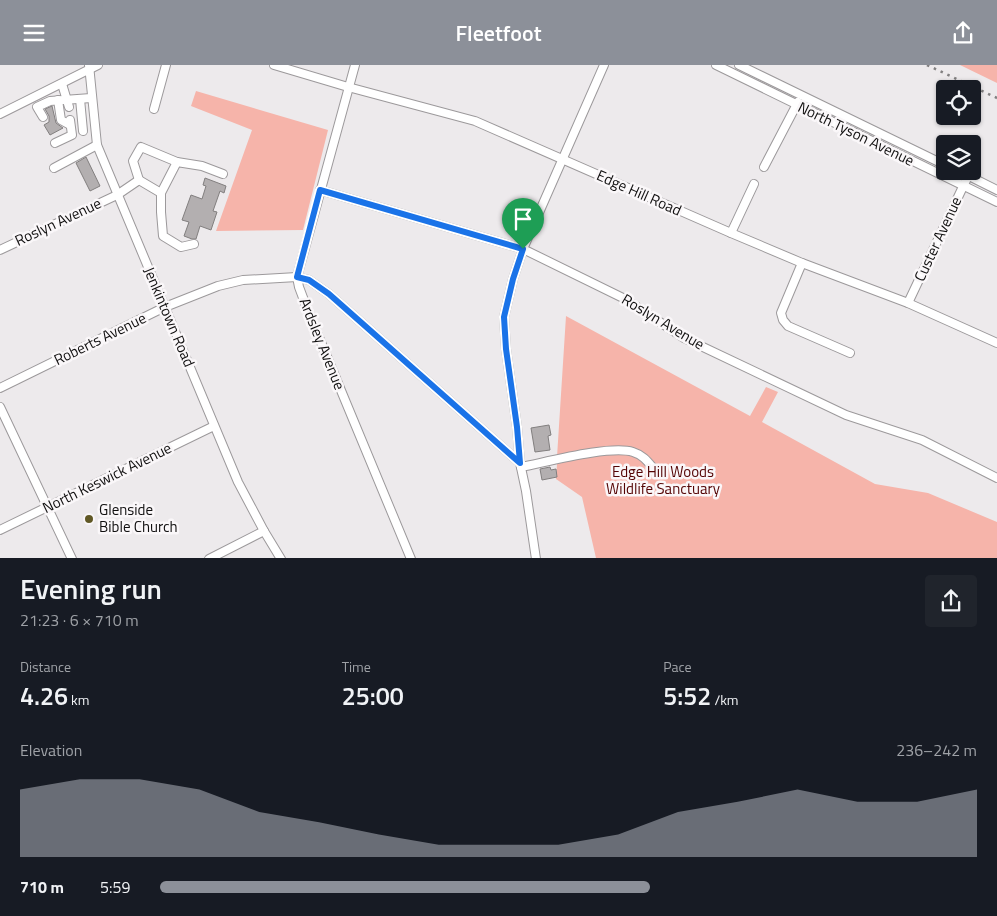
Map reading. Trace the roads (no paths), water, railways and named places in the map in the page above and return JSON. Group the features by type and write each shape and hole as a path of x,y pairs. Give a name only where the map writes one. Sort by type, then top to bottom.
{"street":[{"path":"0,114 62,84 89,67 98,65"},
{"path":"154,109 166,65"},
{"name":"Edge Hill Road","path":"274,65 475,121 563,158 646,197 802,263 908,303 997,343"},
{"path":"297,277 355,65"},
{"path":"536,558 526,491 520,465 504,317 513,279 523,249 604,65"},
{"name":"North Tyson Avenue","path":"716,65 997,202"},
{"name":"North Tyson Avenue","path":"739,65 936,161"},
{"name":"Jenkintown Road","path":"89,67 97,145 238,482 280,558"},
{"path":"62,84 68,103"},
{"path":"764,167 802,95"},
{"path":"32,98 43,117"},
{"path":"37,107 50,101 58,100 68,103 91,98"},
{"path":"80,99 82,131"},
{"path":"58,100 61,120 70,123 72,135"},
{"path":"55,143 94,126"},
{"path":"54,168 97,145"},
{"path":"161,193 139,180 133,161 141,147 177,163 202,166 223,174"},
{"path":"177,163 161,193 163,236 181,247 194,244"},
{"name":"Roslyn Avenue","path":"0,250 117,195 139,180"},
{"name":"Custer Avenue","path":"908,303 966,180"},
{"path":"976,180 997,190"},
{"path":"731,233 754,184"},
{"name":"Roslyn Avenue","path":"320,190 523,249 625,299 684,338 846,415 922,440 997,478"},
{"path":"802,263 781,313 783,320 788,326 850,353"},
{"name":"Roberts Avenue","path":"0,388 196,293 243,280 297,277 309,280 329,294 520,465"},
{"name":"Ardsley Avenue","path":"297,277 308,311 411,558"},
{"path":"0,407 72,558"},
{"name":"North Keswick Avenue","path":"0,530 214,427"},
{"path":"520,465 613,449 634,452 646,459 654,469"},
{"path":"211,558 264,531"}],"railway":[{"path":"927,65 997,98"}],"place":[{"name":"Glenside Bible Church","path":"89,519"}],"park label":[{"name":"Edge Hill Woods Wildlife Sanctuary","path":"663,480"}]}
